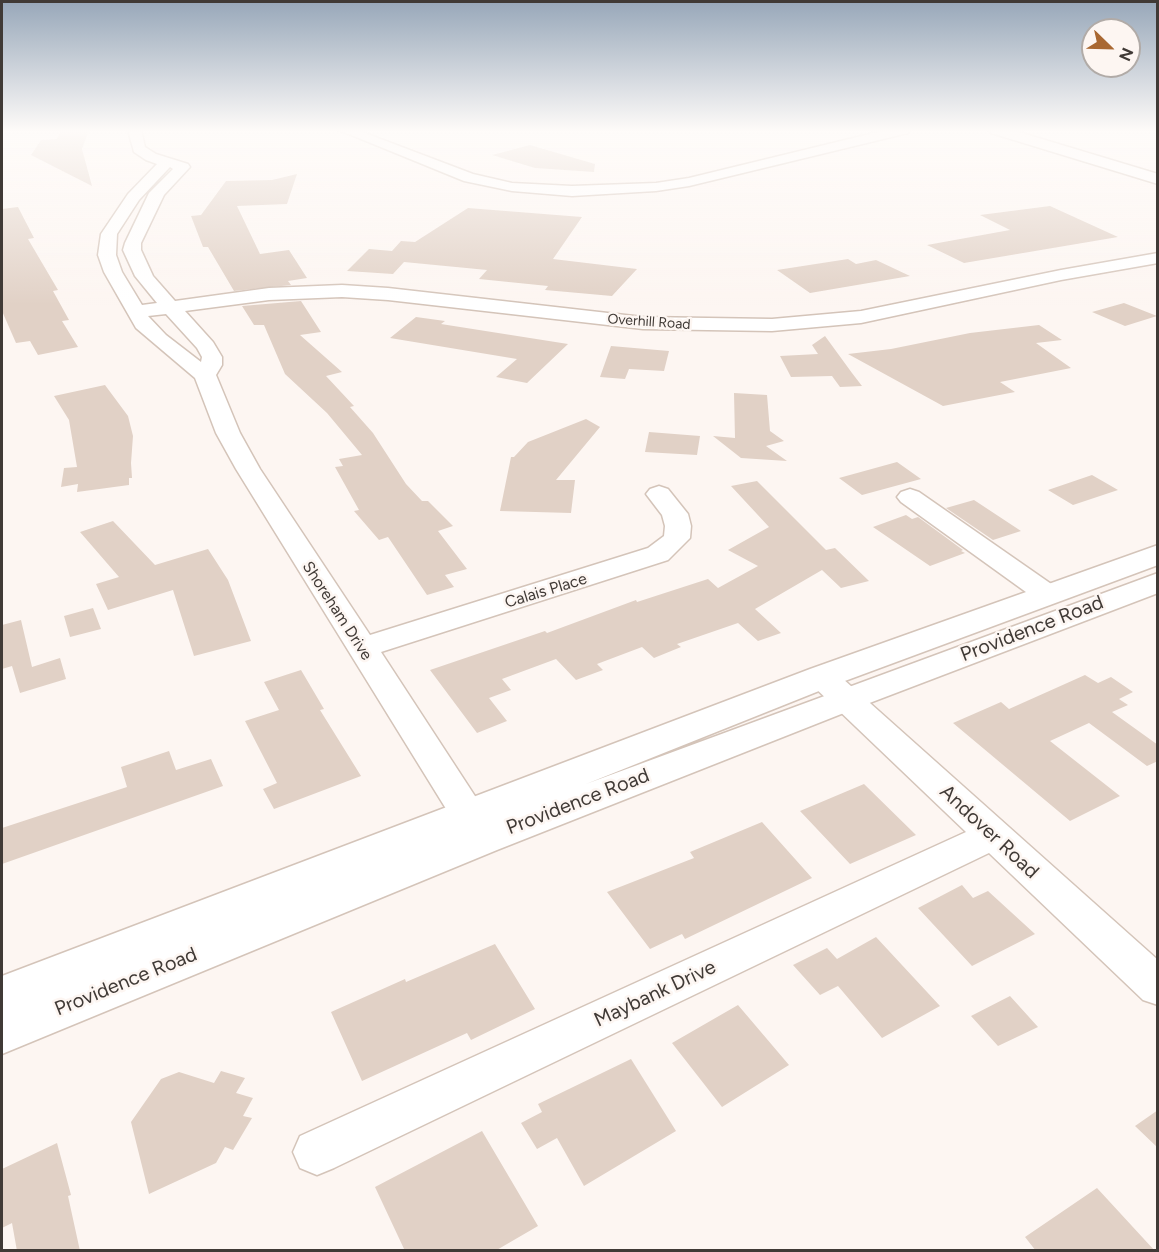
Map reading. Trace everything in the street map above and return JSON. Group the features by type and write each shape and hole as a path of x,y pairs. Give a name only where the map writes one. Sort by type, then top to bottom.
{"main road":[{"name":"Providence Road","path":"2,996 475,826 834,688 1047,594 1158,554"},
{"name":"Providence Road","path":"834,688 1158,582"},
{"name":"Providence Road","path":"2,1033 475,826"}],"street":[{"name":"Shoreham Drive","path":"141,188 109,234 106,244 107,255 113,272 136,312 156,336 205,375 228,433 248,469 475,826"},
{"name":"Shoreham Drive","path":"162,188 157,193 135,236 132,250 144,276 206,346 212,357 211,365 205,375"},
{"path":"533,188 572,191 632,188"},
{"name":"Overhill Road","path":"136,312 269,294 350,291 643,323 763,325 861,317 1061,275 1158,258"},
{"name":"Calais Place","path":"361,648 658,554 676,538 678,526 675,514 659,494"},
{"path":"910,497 1047,594"},
{"name":"Andover Road","path":"834,688 1158,987"},
{"name":"Maybank Drive","path":"317,1152 993,836"}],"building":[{"path":"221,188 292,188 287,204 237,206 260,254 289,250 307,278 288,281 291,285 234,291 208,247 203,247 191,216 201,215"},
{"path":"1050,206 1118,237 964,263 927,245 1010,230 980,215"},
{"path":"18,207 34,238 28,239 58,290 53,291 69,320 62,321 78,347 38,355 30,341 16,343 2,311 2,209"},
{"path":"468,208 582,217 553,259 637,269 612,296 545,290 548,286 479,279 487,270 404,262 393,274 347,271 369,249 392,251 401,241 415,242"},
{"path":"848,259 856,264 876,260 910,276 810,293 777,270"},
{"path":"301,301 321,332 300,335 342,372 326,376 354,406 350,407 373,433 406,484 422,501 428,501 453,526 438,531 467,569 445,575 454,587 427,595 388,537 379,540 354,511 359,510 335,467 343,466 339,459 362,455 327,413 285,374 264,325 254,325 242,306"},
{"path":"1124,303 1157,316 1125,326 1092,312"},
{"path":"416,317 445,321 441,324 568,344 527,383 496,377 517,359 390,338"},
{"path":"1039,325 1062,340 1036,343 1071,368 1000,382 1015,392 943,406 848,354 891,349 970,333"},
{"path":"825,336 862,386 840,387 832,376 791,377 780,356 818,354 812,345"},
{"path":"611,346 669,351 664,371 629,369 625,379 600,377"},
{"path":"105,385 128,416 133,436 132,478 129,478 129,485 77,492 78,484 61,487 64,468 77,467 69,420 54,396"},
{"path":"734,393 767,395 770,431 784,441 766,446 787,461 741,458 713,436 735,438"},
{"path":"586,419 600,427 556,480 575,480 571,513 500,511 511,457 514,457 528,442"},
{"path":"649,432 700,436 697,455 645,452"},
{"path":"897,462 921,479 862,495 839,478"},
{"path":"1092,475 1118,490 1073,505 1048,490"},
{"path":"757,481 826,550 835,548 869,581 841,588 822,570 755,609 781,633 758,641 738,623 677,644 681,647 654,658 642,647 597,664 603,670 576,680 556,659 502,679 511,690 489,698 507,721 477,733 430,670 545,631 547,633 636,600 637,602 708,579 718,588 758,566 728,550 769,527 731,486"},
{"path":"974,500 1021,531 993,540 946,508"},
{"path":"906,515 912,519 918,517 965,553 930,566 873,527"},
{"path":"113,521 155,565 208,549 228,580 251,641 194,656 173,590 108,610 96,584 119,577 80,532"},
{"path":"93,608 101,629 70,637 64,616"},
{"path":"21,620 32,667 60,658 66,679 20,693 12,666 2,669 2,625"},
{"path":"301,670 324,709 320,710 361,776 274,809 263,789 277,783 245,721 279,710 264,682"},
{"path":"1085,675 1098,683 1111,677 1133,692 1119,699 1128,705 1112,712 1158,745 1158,761 1147,766 1089,723 1050,741 1120,796 1070,821 953,723 1001,702 1009,709"},
{"path":"169,751 176,770 211,759 223,786 2,864 2,828 127,787 121,767"},
{"path":"864,784 916,835 850,864 800,811"},
{"path":"762,822 812,878 685,939 682,934 650,949 607,892 694,858 690,852"},
{"path":"962,885 973,898 988,891 1035,934 972,966 918,908"},
{"path":"876,937 940,1006 882,1038 838,986 820,995 793,965 827,948 837,959"},
{"path":"495,944 535,1009 471,1040 467,1033 362,1081 331,1012 405,979 406,982"},
{"path":"1010,996 1038,1027 998,1046 971,1016"},
{"path":"738,1005 789,1065 722,1107 672,1043"},
{"path":"631,1059 676,1131 584,1186 557,1138 537,1149 521,1123 542,1112 538,1104"},
{"path":"221,1071 245,1078 236,1093 253,1098 243,1116 252,1118 233,1150 225,1147 216,1163 149,1194 131,1122 161,1079 179,1072 214,1083"},
{"path":"1158,1110 1158,1148 1135,1126"},
{"path":"482,1131 538,1226 495,1251 405,1251 375,1187"},
{"path":"57,1143 71,1195 68,1196 80,1251 17,1251 12,1223 2,1228 2,1169"},
{"path":"1097,1188 1155,1251 1036,1251 1025,1237"}]}
